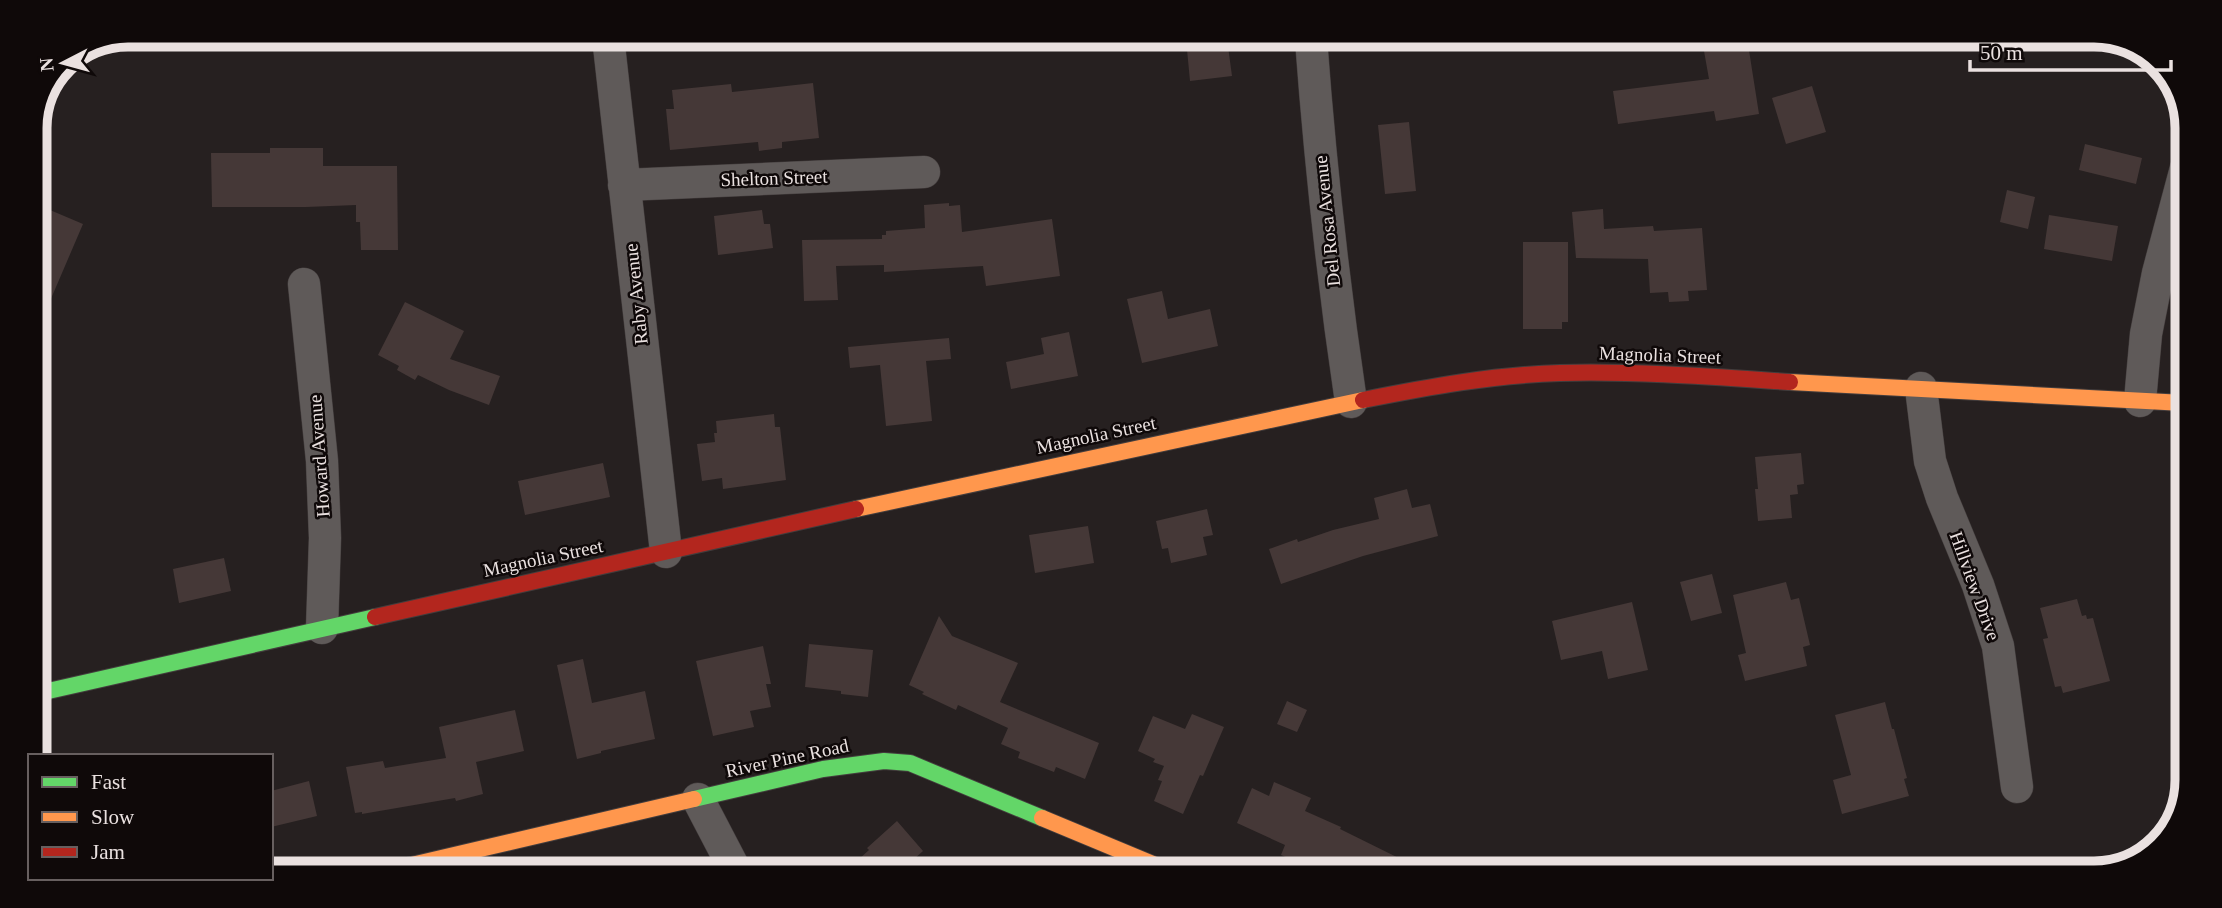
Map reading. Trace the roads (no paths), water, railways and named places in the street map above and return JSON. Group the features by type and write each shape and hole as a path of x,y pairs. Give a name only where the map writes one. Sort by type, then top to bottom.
{"street":[{"name":"Raby Avenue","path":"609,47 666,552"},
{"name":"Del Rosa Avenue","path":"1312,47 1333,282 1351,402"},
{"name":"Shelton Street","path":"624,185 924,172"},
{"path":"2140,401 2146,334 2158,273 2175,209"},
{"name":"Howard Avenue","path":"304,284 322,461 325,538 322,628"},
{"name":"Magnolia Street","path":"47,691 786,524 1351,402 1468,380 1559,373 1670,375 2175,403"},
{"name":"Hillview Drive","path":"1921,388 1930,461 1942,498 1978,585 1998,646 2017,787"},
{"name":"River Pine Road","path":"429,861 823,769 884,761 910,763 1145,861"},
{"path":"698,799 730,861"}]}
